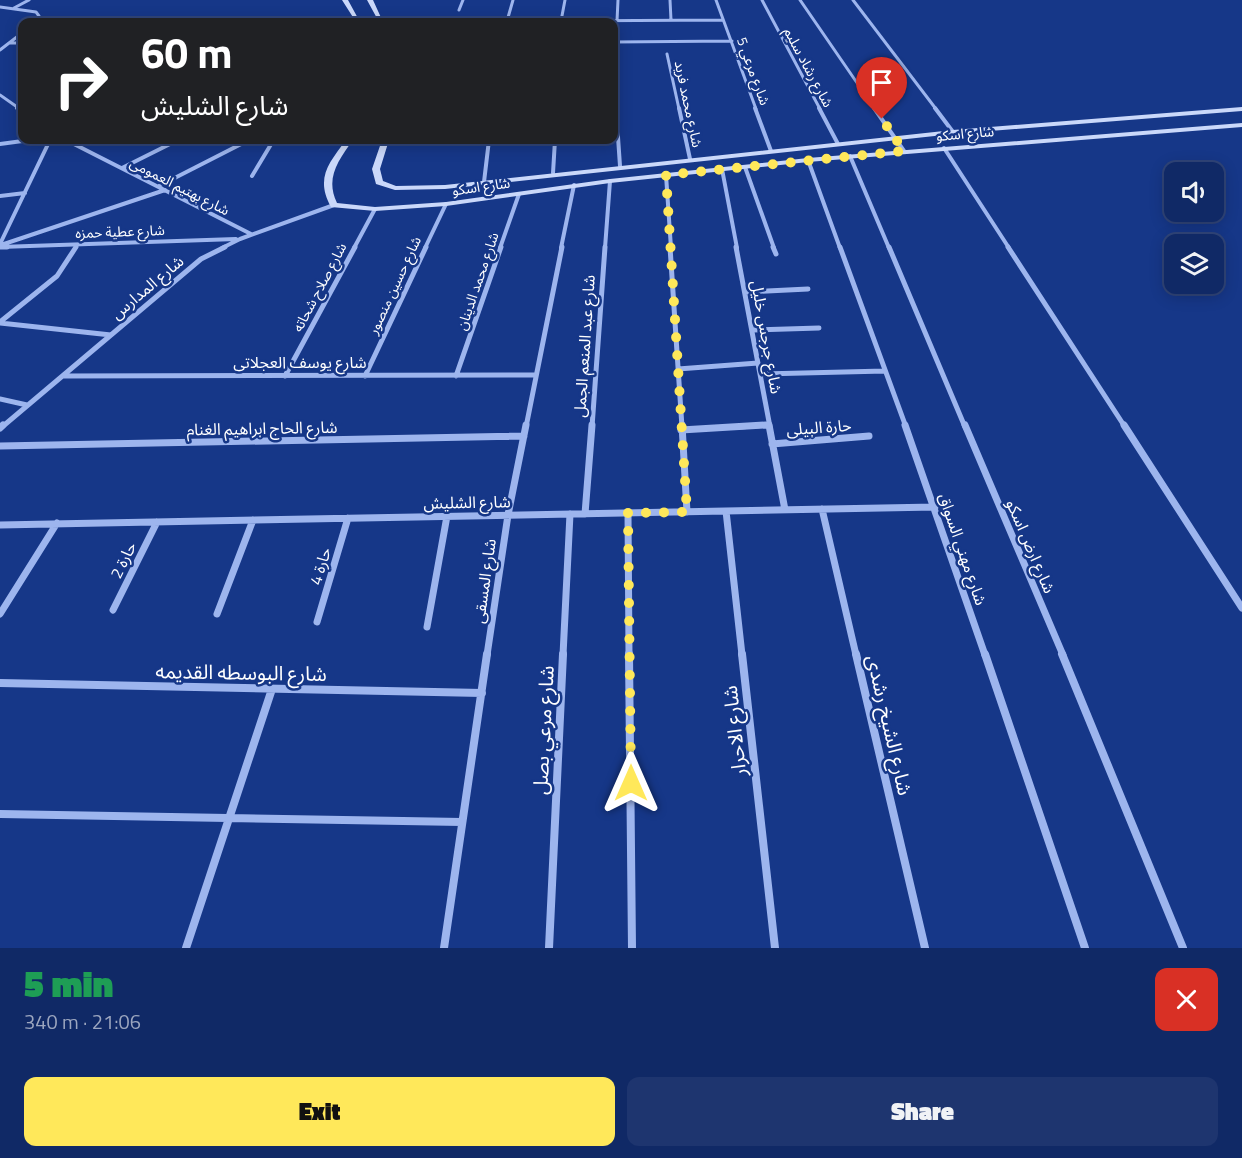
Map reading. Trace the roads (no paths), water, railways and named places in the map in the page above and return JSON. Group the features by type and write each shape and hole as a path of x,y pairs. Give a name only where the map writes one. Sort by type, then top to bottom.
{"main road":[{"path":"345,0 356,18"},
{"path":"370,0 379,18"},
{"name":"شارع اسكو","path":"384,144 376,168 379,182 395,188 446,187 553,173 953,132 1242,109"},
{"name":"شارع اسكو","path":"333,205 375,209 446,204 574,185 808,160 1242,125"},
{"path":"333,205 327,193 325,180 347,144"}],"street":[{"path":"13,8 29,0"},
{"path":"459,10 464,0"},
{"path":"508,18 513,0"},
{"path":"562,18 565,0"},
{"path":"617,18 618,0"},
{"path":"670,0 671,20"},
{"name":"شارع مرعي 5","path":"716,0 771,150"},
{"name":"شارع رشاد سليم","path":"762,0 838,144"},
{"path":"800,0 904,151"},
{"path":"853,0 953,132"},
{"path":"0,7 36,12 38,18"},
{"path":"618,21 723,20"},
{"path":"0,50 18,36"},
{"path":"618,42 732,41"},
{"path":"9,43 18,43"},
{"name":"شارع محمد فريد","path":"667,54 690,159"},
{"path":"0,96 18,108"},
{"path":"618,139 620,166"},
{"path":"0,144 18,142"},
{"path":"1,243 48,144"},
{"name":"شارع بهتيم العمومى","path":"74,144 251,234"},
{"path":"122,168 170,144"},
{"path":"159,186 243,144"},
{"path":"252,176 271,144"},
{"path":"484,182 489,144"},
{"path":"553,173 555,144"},
{"path":"944,148 1242,608"},
{"name":"شارع ارض اسكو","path":"850,156 1119,787 1183,948"},
{"name":"شارع مهني السواق","path":"808,160 935,507 1085,948"},
{"path":"745,167 776,254"},
{"name":"شارع جرجس خليل","path":"722,169 785,510"},
{"path":"666,175 687,512"},
{"name":"شارع عبد المنعم الجمل","path":"585,513 610,181"},
{"name":"شارع المسقى","path":"444,948 508,515 574,185"},
{"path":"1,243 165,189"},
{"path":"0,196 25,193"},
{"name":"شارع محمد الدينان","path":"456,376 519,194"},
{"name":"شارع حسين منصور","path":"365,376 446,204"},
{"name":"شارع المدارس","path":"0,428 192,266 251,234 333,205"},
{"name":"شارع صلاح شحاته","path":"285,376 375,209"},
{"name":"شارع عطية حمزه","path":"1,243 77,245 240,239"},
{"path":"0,322 57,276 77,245"},
{"path":"745,292 808,289"},
{"path":"0,322 111,335"},
{"path":"752,330 819,328"},
{"path":"678,369 758,363"},
{"path":"760,374 885,371"},
{"name":"شارع يوسف العجلاتى","path":"63,376 536,375"},
{"path":"0,399 27,405"},
{"path":"681,430 769,425"},
{"name":"شارع الحاج ابراهيم الغنام","path":"0,446 524,436"},
{"name":"حارة البيلى","path":"772,444 869,436"},
{"name":"شارع الشليش","path":"0,525 935,507"},
{"name":"شارع الشيخ رشدى","path":"822,509 925,948"},
{"name":"شارع الاحرار","path":"726,511 775,948"},
{"path":"628,513 632,948"},
{"name":"شارع مرعي بصل","path":"549,948 570,514"},
{"path":"427,627 447,516"},
{"name":"حارة 4","path":"317,622 348,518"},
{"path":"216,614 253,520"},
{"name":"حارة 2","path":"113,610 157,522"},
{"path":"0,614 57,524"},
{"name":"شارع البوسطه القديمه","path":"0,683 482,693"},
{"path":"186,948 272,689"},
{"path":"0,814 462,822"}]}
